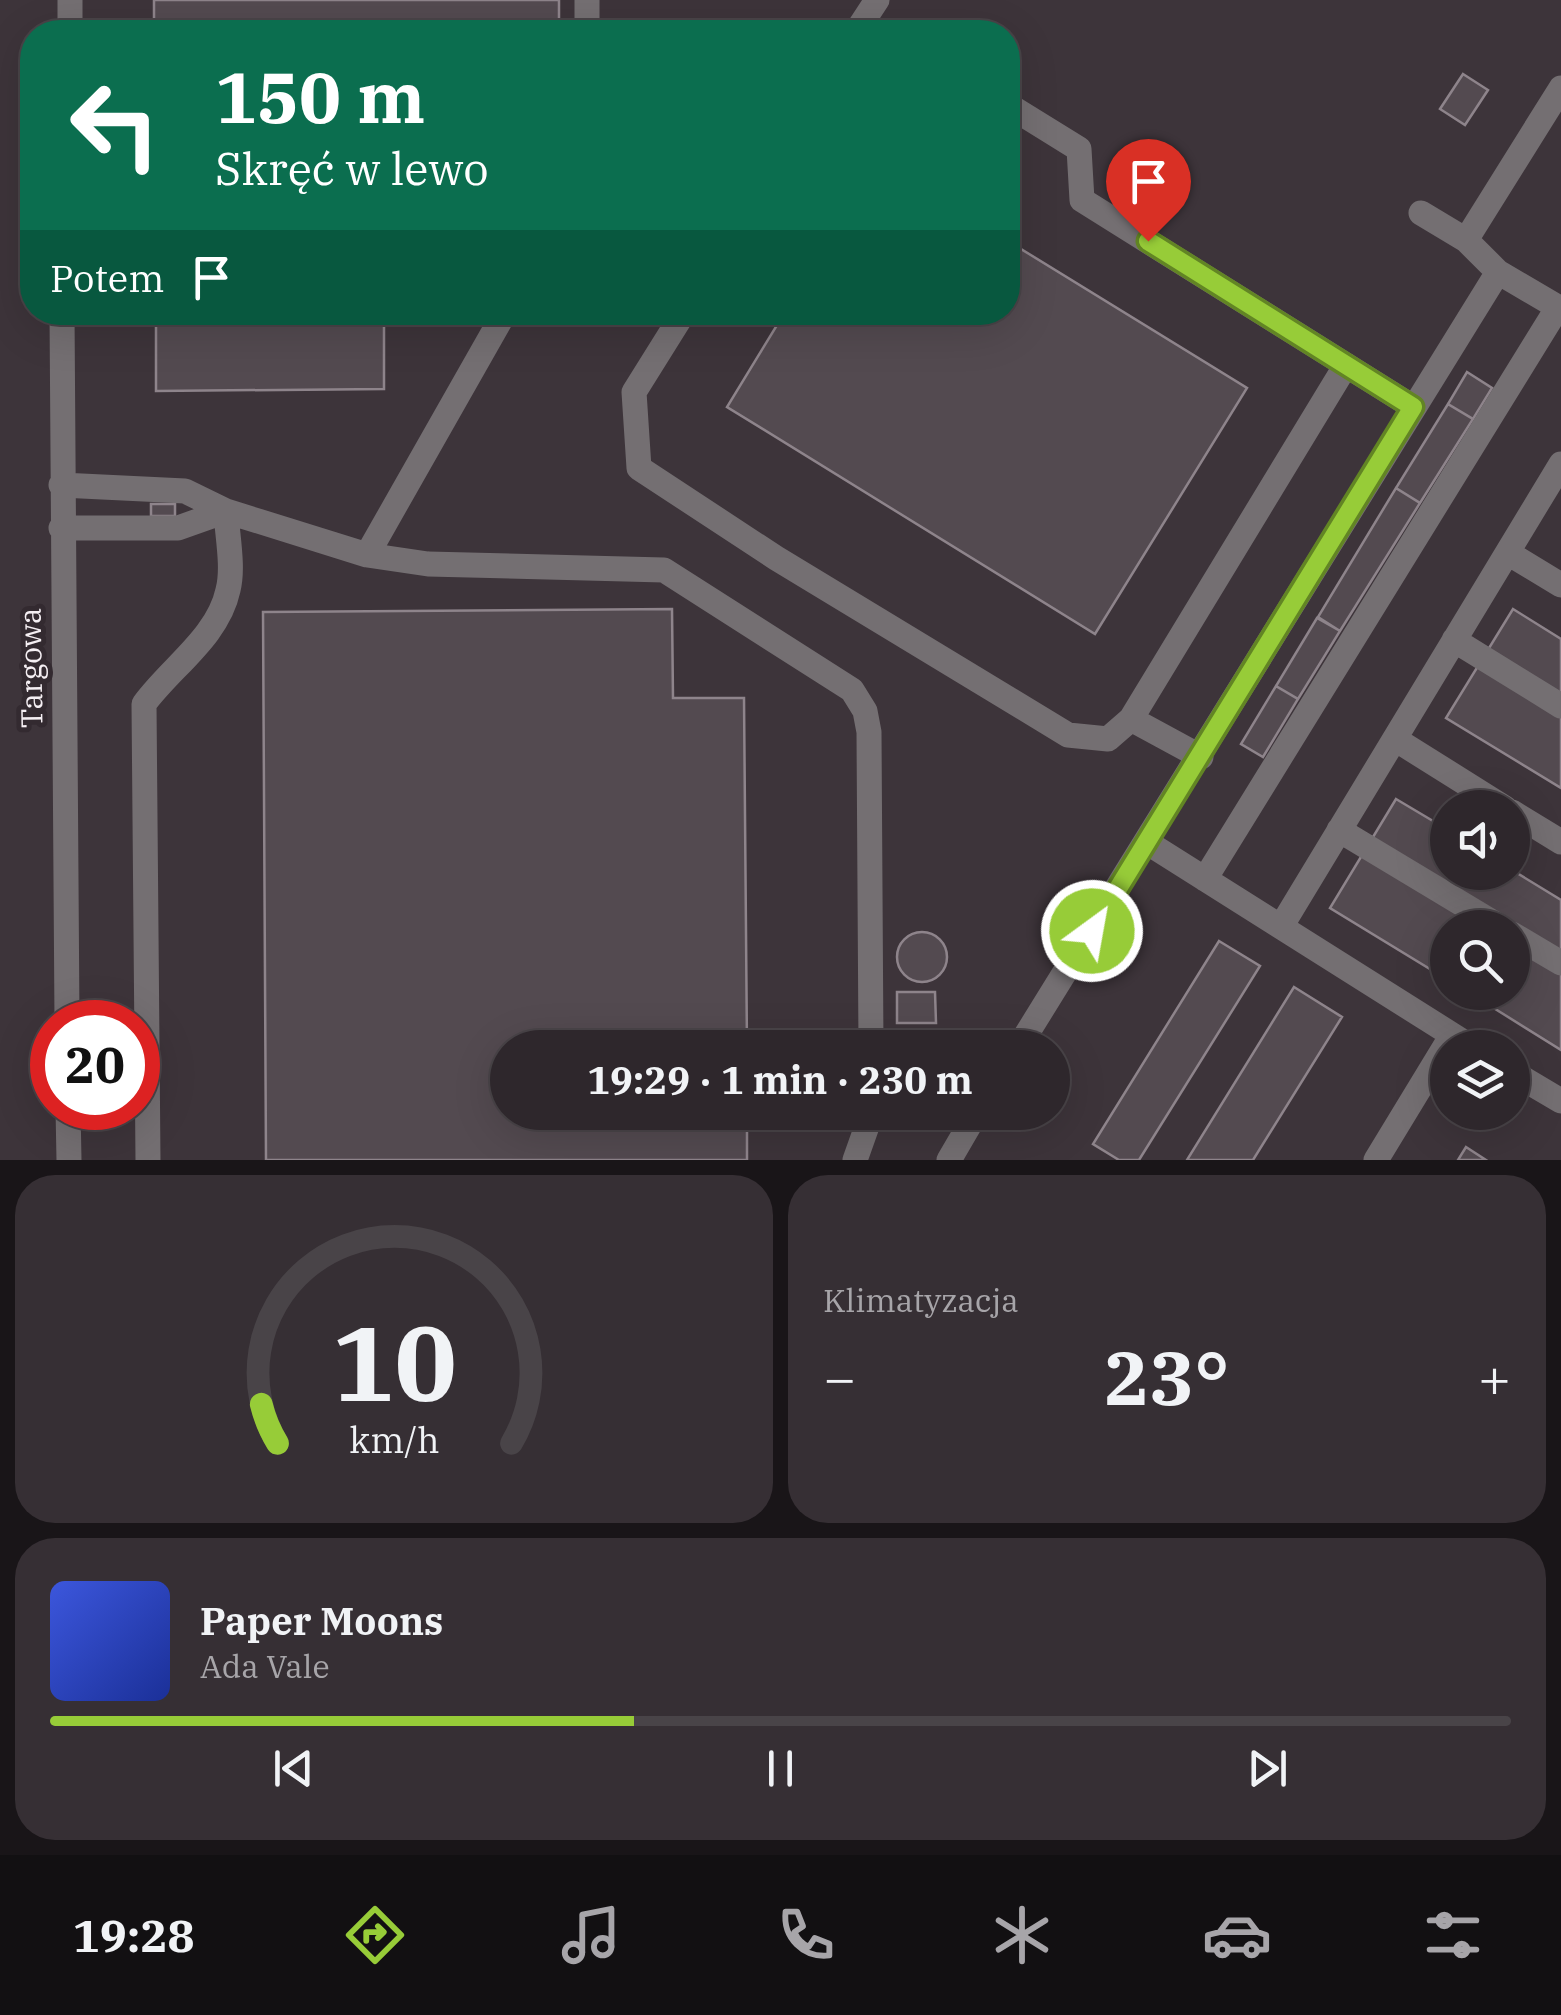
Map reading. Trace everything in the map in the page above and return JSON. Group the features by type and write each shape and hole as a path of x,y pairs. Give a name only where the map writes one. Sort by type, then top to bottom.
{"street":[{"path":"1466,240 1561,88"},
{"path":"1020,112 1079,149 1082,200 1413,407"},
{"path":"1206,879 1560,308 1498,272 1466,240 1421,212"},
{"path":"1029,1030 1498,272"},
{"name":"Targowa","path":"62,325 67,1000"},
{"path":"366,555 498,325"},
{"path":"676,325 634,392 639,468 776,558 1068,735 1108,739 1132,719 1346,366"},
{"path":"1282,925 1561,464"},
{"path":"61,485 185,491 226,511 366,555 461,566 627,566 664,570 852,690 865,710 869,732 872,1030"},
{"path":"61,528 178,528 226,511"},
{"path":"148,1160 144,704 210,631 221,611 229,588 226,511"},
{"path":"1508,553 1561,585"},
{"path":"1454,640 1561,706"},
{"path":"1132,719 1201,757"},
{"path":"1395,739 1477,790"},
{"path":"1530,823 1561,842"},
{"path":"1339,830 1472,910"},
{"path":"1148,843 1444,1030"},
{"path":"1530,945 1561,963"},
{"path":"1530,1083 1561,1101"},
{"path":"1376,1160 1430,1085"},
{"path":"68,1130 69,1160"},
{"path":"855,1160 866,1130"},
{"path":"950,1160 967,1130"}],"building":[{"path":"154,0 559,0 559,20 154,20"},
{"path":"1463,74 1488,90 1465,125 1440,109"},
{"path":"1020,248 1247,388 1095,634 727,407 777,325 1020,325"},
{"path":"156,325 384,325 384,389 156,391"},
{"path":"1467,372 1492,388 1473,419 1448,404"},
{"path":"1448,404 1473,419 1420,503 1396,488"},
{"path":"1396,488 1420,503 1340,631 1318,617"},
{"path":"151,504 175,504 175,516 151,516"},
{"path":"672,609 673,698 744,698 747,1030 490,1030 490,1130 747,1130 747,1160 266,1160 263,612"},
{"path":"1513,609 1561,639 1561,788 1446,718"},
{"path":"1317,618 1340,631 1298,699 1276,686"},
{"path":"1276,686 1298,699 1263,757 1241,744"},
{"path":"1396,799 1430,819 1430,890 1530,890 1530,881 1561,900 1561,1050 1497,1010 1530,1010 1530,910 1430,910 1430,969 1330,908"},
{"path":"922,932 940,939 947,957 940,975 922,982 904,975 897,957 904,939"},
{"path":"1219,941 1260,966 1139,1160 1119,1160 1093,1144"},
{"path":"1294,987 1342,1017 1253,1160 1187,1160"},
{"path":"897,992 935,992 936,1023 897,1023"},
{"path":"1466,1147 1486,1160 1458,1160"}],"route":[{"path":"1092,931 1413,407 1148,241"}]}
